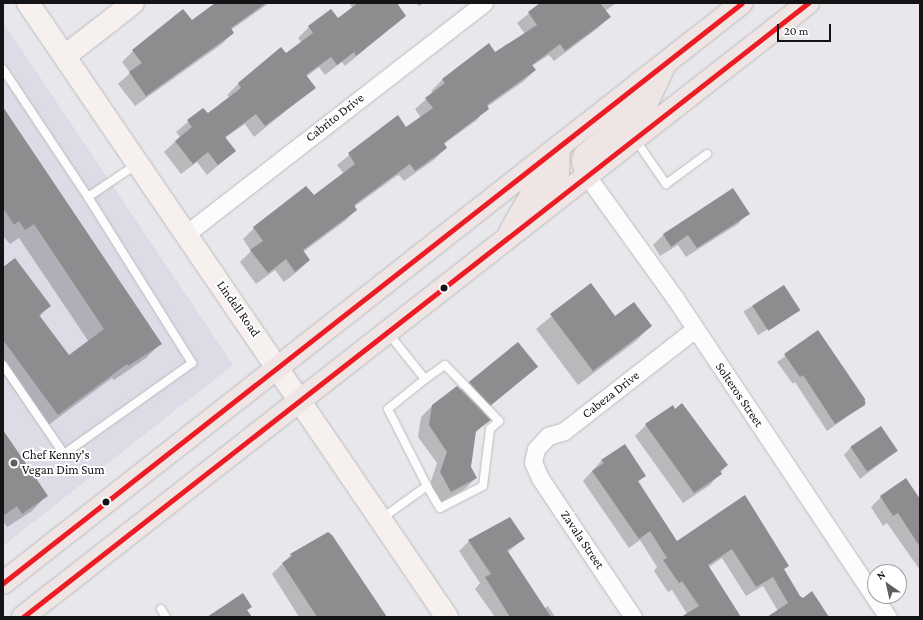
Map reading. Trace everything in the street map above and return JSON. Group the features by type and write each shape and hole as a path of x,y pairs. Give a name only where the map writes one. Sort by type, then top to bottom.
{"main road":[{"path":"3,583 742,3"},
{"path":"23,617 808,3"},
{"path":"587,176 583,161 585,155 647,103 665,63"},
{"path":"504,241 530,197 558,173 559,146"}],"street":[{"name":"Lindell Road","path":"28,3 447,617"},
{"path":"65,56 133,3"},
{"name":"Cabrito Drive","path":"186,234 484,3"},
{"name":"Solteros Street","path":"587,176 695,329 888,617"},
{"name":"Cabeza Drive","path":"533,462 536,449 548,436 564,432 695,329"},
{"name":"Zavala Street","path":"533,462 540,478 633,617"}],"lane":[{"path":"3,69 88,197 192,363 64,454 3,365"},
{"path":"634,139 666,184 707,154"},
{"path":"88,197 138,164"},
{"path":"387,332 425,379"},
{"path":"446,365 499,421 490,429 483,486 440,508 427,486 388,409 425,379 446,365"},
{"path":"381,520 427,486"},
{"path":"161,609 166,617"}],"shaded area":[{"path":"3,22 233,365 3,546"}],"building":[{"path":"215,3 266,3 231,28 234,33 146,96 129,72 142,63 132,50 183,9 192,20"},
{"path":"358,3 397,3 406,16 356,56 354,52 337,65 331,57 306,75 316,88 265,126 256,114 225,137 236,151 218,165 208,152 193,164 175,141 192,127 187,120 203,108 208,113 241,88 238,83 281,47 286,53 313,33 308,26 331,9 338,18"},
{"path":"540,3 600,3 611,17 565,51 560,44 532,65 536,70 487,105 489,109 444,143 447,148 415,171 410,164 354,205 357,210 303,250 310,260 295,272 286,259 268,273 250,250 263,241 253,227 306,186 314,195 355,164 348,153 398,115 406,127 433,108 425,98 445,83 442,79 489,43 495,52 537,25 528,12"},
{"path":"3,107 162,344 128,366 127,364 58,415 3,340 3,267 15,258 51,306 39,315 69,355 104,329 34,224 25,230 19,221 14,225 3,208"},
{"path":"733,188 750,214 697,248 688,235 671,247 663,234"},
{"path":"591,283 615,316 634,302 652,326 593,371 550,314"},
{"path":"784,285 800,310 768,331 752,306"},
{"path":"818,330 865,399 865,405 835,424 803,375 800,377 784,354"},
{"path":"518,342 538,367 489,407 469,382"},
{"path":"457,386 491,420 476,431 471,467 477,478 451,492 440,472 447,452 429,425 432,405"},
{"path":"682,403 728,465 720,471 722,474 694,493 645,424 673,405 675,409"},
{"path":"881,426 898,451 867,472 850,447"},
{"name":"Chef Kenny's Vegan Dim Sum","path":"3,430 48,496 22,514 17,506 3,516"},
{"path":"625,444 646,476 638,481 677,541 745,495 789,566 784,569 800,596 803,598 812,591 829,617 767,617 788,603 773,577 756,587 732,549 708,565 741,617 681,617 699,606 682,581 679,583 663,560 667,558 650,531 639,539 592,471 604,463 601,460"},
{"path":"906,478 920,499 920,547 898,513 893,516 880,496"},
{"path":"510,517 525,539 507,550 551,617 510,617 485,577 491,574 468,540"},
{"path":"328,532 332,535 387,617 317,617 282,563 292,556 290,554"},
{"path":"243,593 252,607 247,610 252,617 207,617"}],"transit line":[{"path":"3,583 742,3"},
{"path":"23,617 808,3"}],"place":[{"name":"Chef Kenny's Vegan Dim Sum","path":"14,463"}]}
